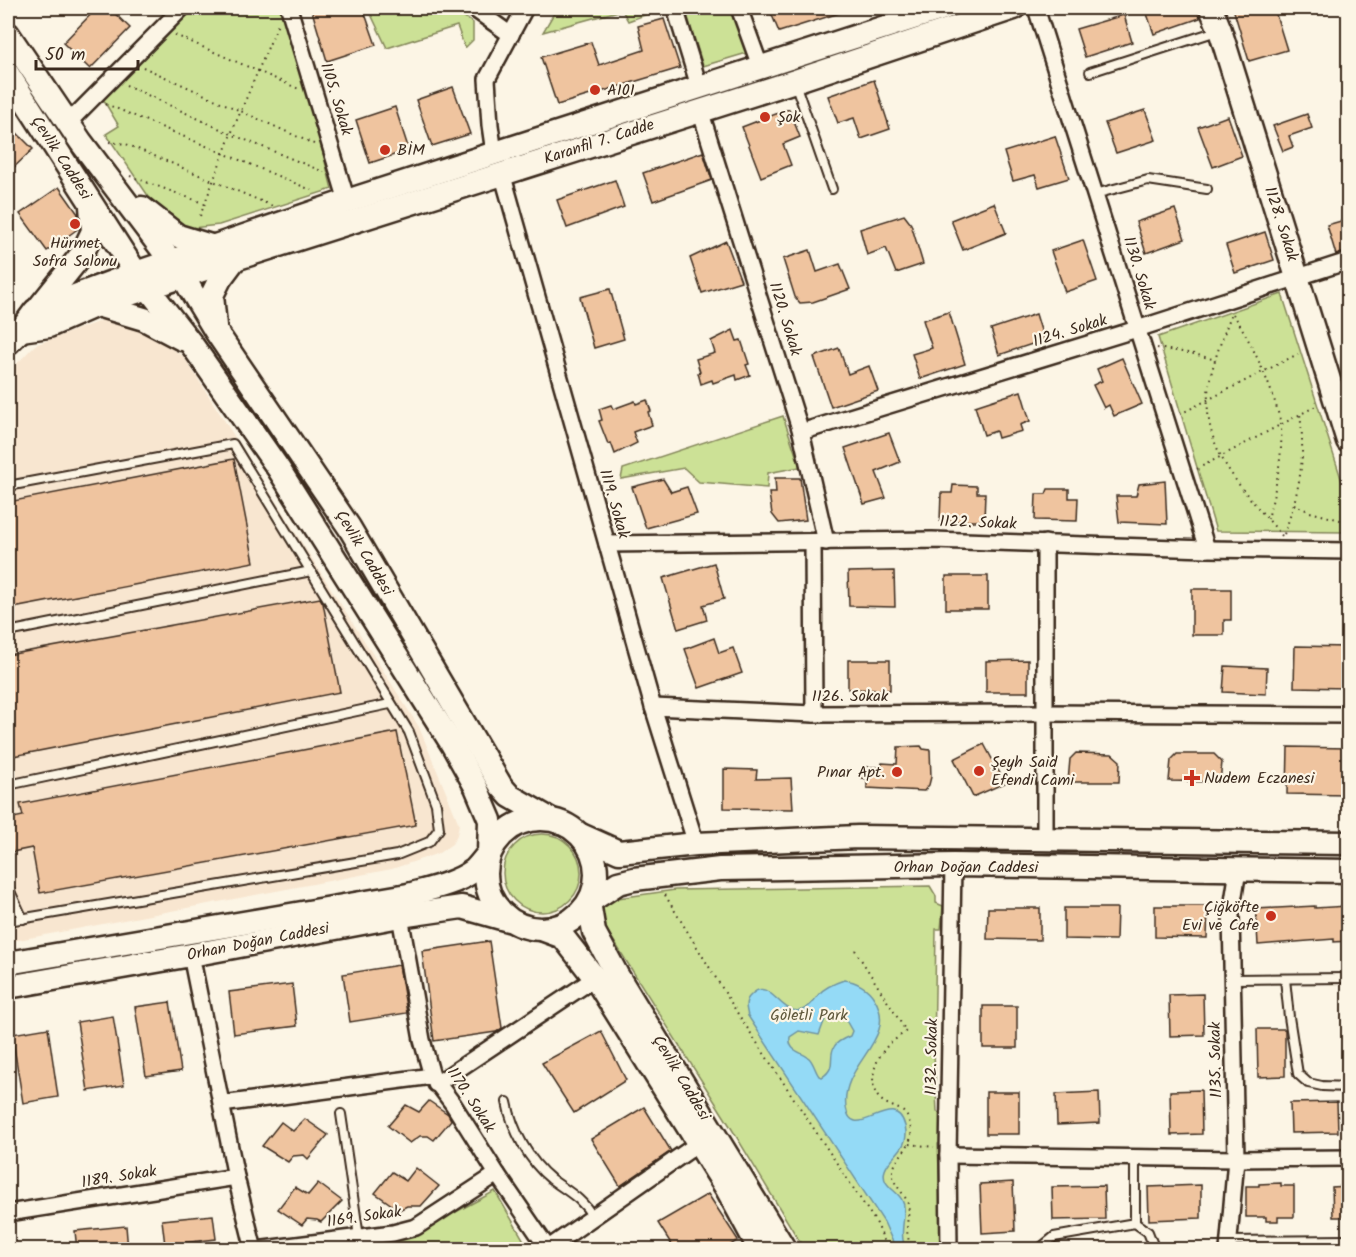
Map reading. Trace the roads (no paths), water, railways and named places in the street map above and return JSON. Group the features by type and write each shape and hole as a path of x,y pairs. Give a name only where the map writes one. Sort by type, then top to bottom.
{"main road":[{"name":"Karanfil 7. Cadde","path":"178,269 235,259 498,163 699,86 944,8"},
{"name":"Karanfil 7. Cadde","path":"178,269 214,247 344,190 498,163 700,110 1014,8"},
{"name":"1128. Sokak","path":"1211,8 1220,30 1348,441"},
{"name":"Çevlik Caddesi","path":"8,34 68,123 178,269 215,330 349,527 501,786 510,796 550,819"},
{"name":"Çevlik Caddesi","path":"8,74 148,289 190,342 278,468 452,744 476,787 490,820 489,853"},
{"path":"125,198 152,214 178,236 214,247"},
{"path":"14,337 82,254 93,231 91,204"},
{"path":"215,330 212,295 220,279 235,259"},
{"path":"14,337 148,289 178,269"},
{"path":"35,311 148,289"},
{"path":"98,305 144,319 190,342"},
{"path":"581,836 591,850 596,867 596,885 590,902 578,916 562,926 544,930 525,928 508,920 495,907 487,890 485,871 489,853 500,837 515,825 532,819 550,819 567,825 581,836 619,852 696,844 858,837 1348,843"},
{"name":"Orhan Doğan Caddesi","path":"8,963 408,895 454,881 473,871 489,853"},
{"name":"Orhan Doğan Caddesi","path":"590,902 618,883 720,869 953,866 1348,871"},
{"name":"Çevlik Caddesi","path":"590,902 594,932 613,966 785,1250"},
{"name":"Orhan Doğan Caddesi","path":"8,987 400,915 462,907 508,920"},
{"name":"Çevlik Caddesi","path":"544,930 562,937 595,978 699,1143 760,1250"}],"street":[{"path":"68,123 182,8"},
{"path":"473,8 510,35"},
{"name":"1119. Sokak","path":"525,8 487,79 490,125 498,163 607,544 696,844"},
{"path":"675,8 699,86"},
{"path":"739,8 760,66"},
{"name":"1130. Sokak","path":"1036,8 1207,549"},
{"name":"1105. Sokak","path":"285,13 316,96 344,190"},
{"name":"1120. Sokak","path":"700,110 801,432 820,542 814,714"},
{"name":"1124. Sokak","path":"801,432 1137,329 1348,261"},
{"name":"1122. Sokak","path":"607,544 932,540 1348,551"},
{"path":"1045,543 1045,840"},
{"name":"1126. Sokak","path":"654,707 814,714 1046,713 1348,716"},
{"name":"1132. Sokak","path":"949,1250 948,1152 953,866"},
{"name":"1135. Sokak","path":"1228,1245 1236,1159 1231,914 1238,870"},
{"name":"1170. Sokak","path":"400,915 422,1040 434,1080 453,1104 548,1249"},
{"path":"191,955 236,1177 255,1250"},
{"path":"222,1104 434,1080 595,978"},
{"path":"548,1249 699,1143"},
{"path":"948,1152 1236,1159 1348,1158"},
{"name":"1169. Sokak","path":"255,1250 393,1233 416,1227 497,1174"},
{"name":"1189. Sokak","path":"8,1213 236,1177"}],"lane":[{"path":"1090,72 1220,30"},
{"path":"795,81 832,189"},
{"path":"1095,194 1148,180 1207,189"},
{"path":"8,486 233,444 409,732 436,804 440,829 429,842 397,855 8,921"},
{"path":"8,632 311,571"},
{"path":"8,785 390,704"},
{"path":"8,887 23,919"},
{"path":"1233,979 1348,978"},
{"path":"1285,979 1298,1074 1308,1083 1348,1087"},
{"path":"507,1102 510,1120 536,1162 551,1179 573,1193 587,1206 593,1216"},
{"path":"341,1113 359,1237"},
{"path":"1134,1157 1135,1223"},
{"path":"1038,1250 1054,1238 1135,1223 1148,1232 1155,1250"},
{"path":"1228,1245 1293,1245 1348,1240"}],"water":[{"path":"844,980 865,988 874,998 880,1013 880,1027 852,1077 847,1091 846,1107 850,1118 856,1121 892,1112 900,1115 905,1126 903,1146 888,1165 884,1175 887,1183 900,1196 904,1205 903,1236 906,1249 896,1249 884,1222 747,1013 747,1000 758,990 770,993 794,1011 805,1009 824,989","holes":["833,1015 844,1017 852,1031 850,1036 835,1045 827,1074 819,1076 809,1058 791,1046 790,1037 799,1031 819,1035 825,1019"]}],"place":[{"name":"A101","path":"595,90"},
{"name":"Şok","path":"765,117"},
{"name":"BİM","path":"385,150"},
{"name":"Hürmet Sofra Salonu","path":"75,224"},
{"name":"Şeyh Said Efendi Cami","path":"979,771"},
{"name":"Pınar Apt.","path":"897,772"},
{"name":"Nudem Eczanesi","path":"1192,778"},
{"name":"Çiğköfte Evi ve Cafe","path":"1271,916"}],"park label":[{"name":"Göletli Park","path":"809,1015"}]}
